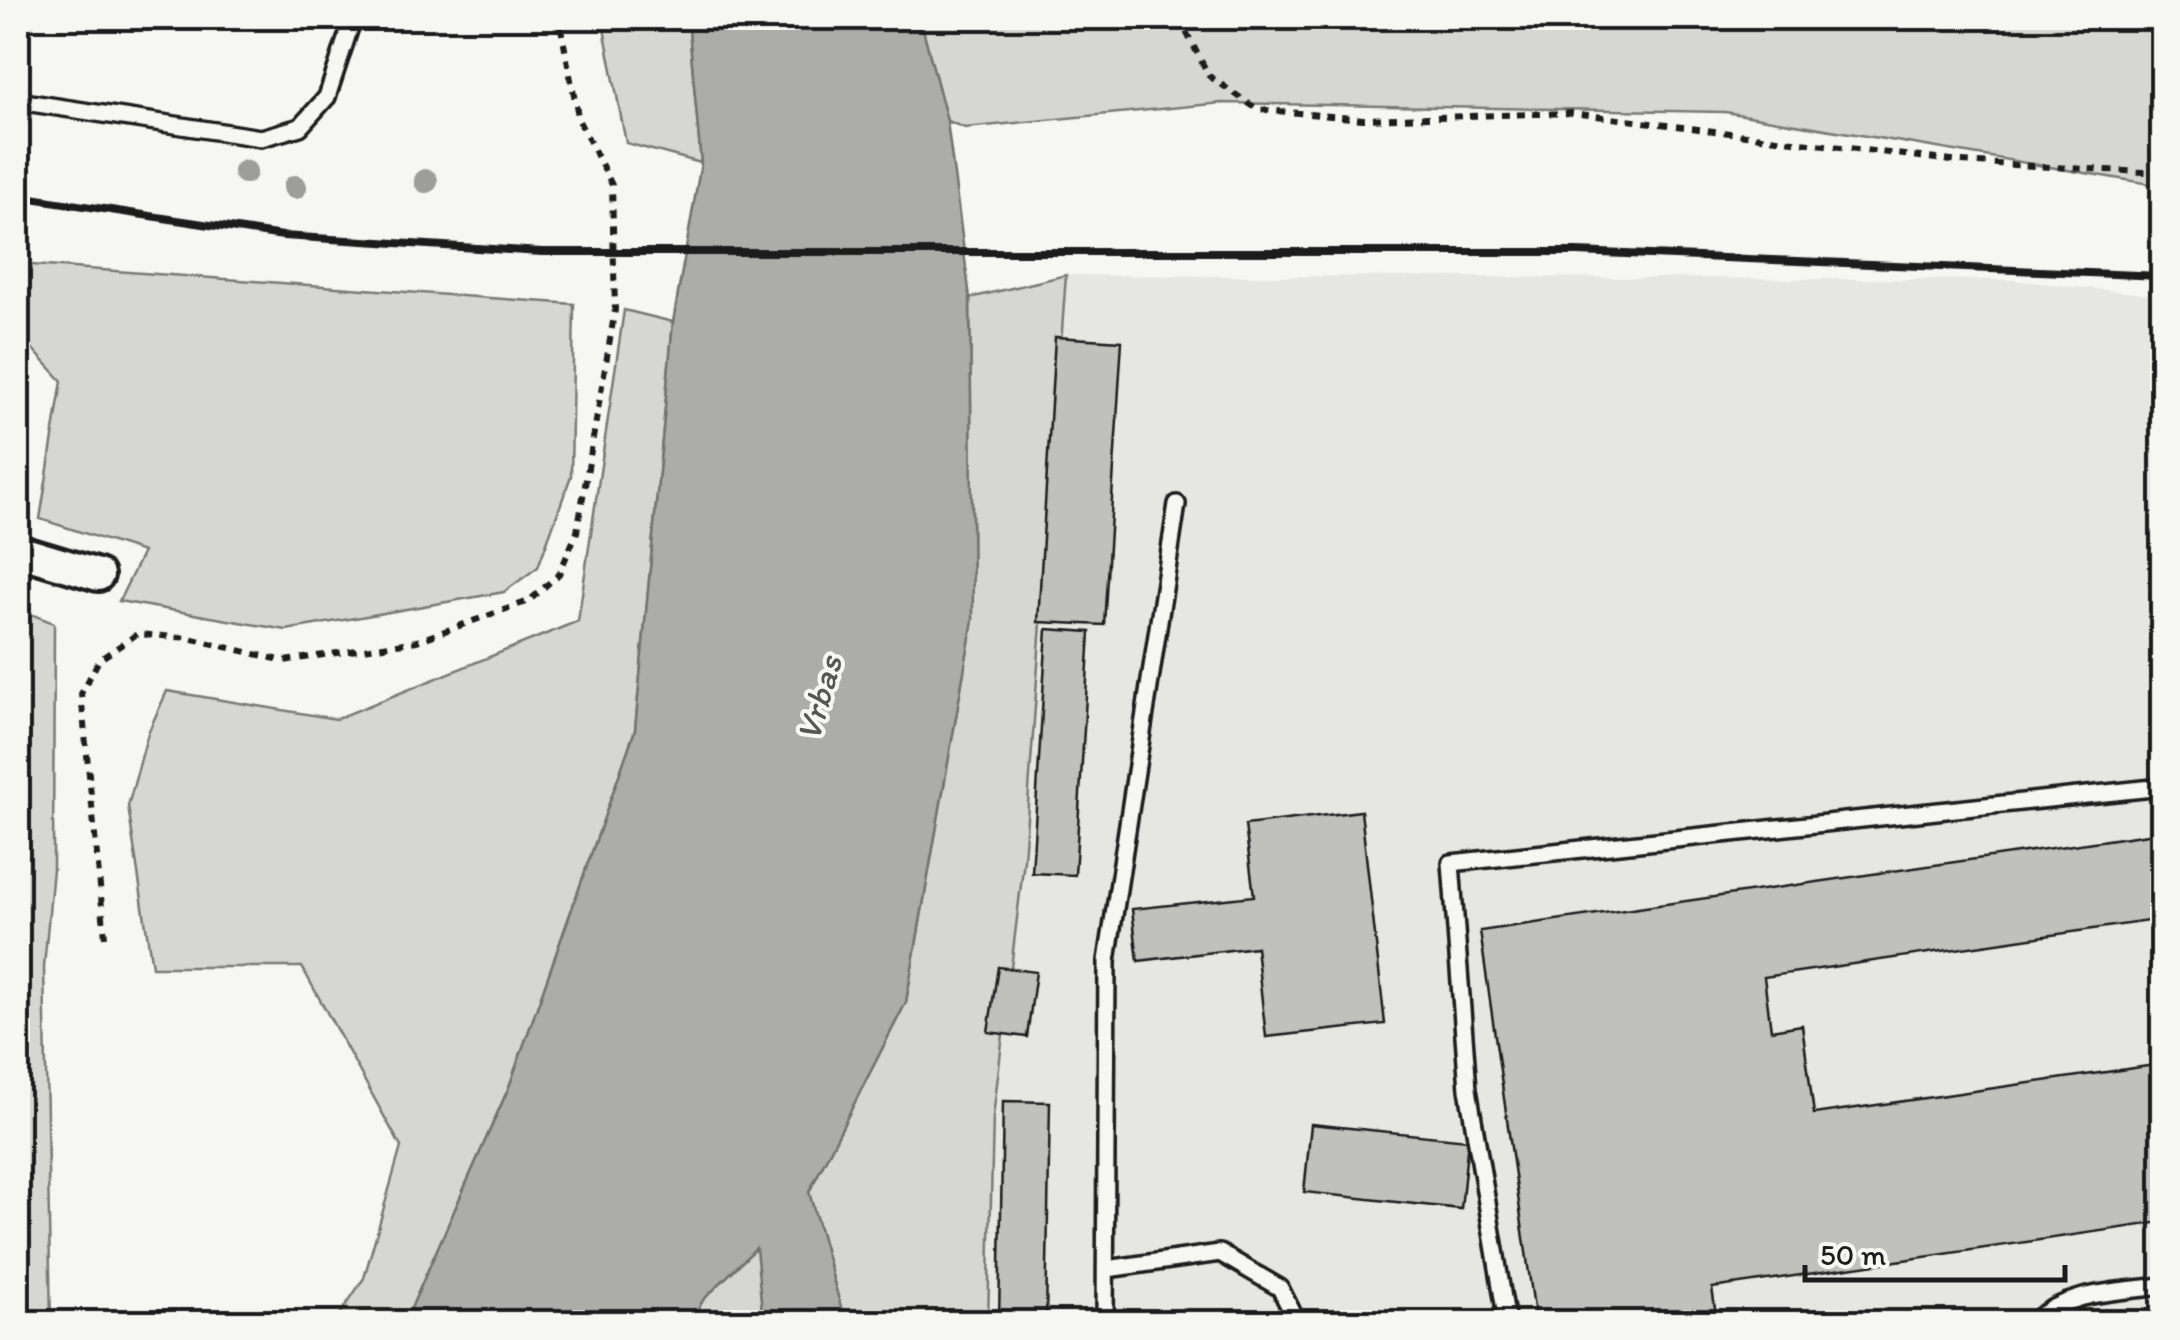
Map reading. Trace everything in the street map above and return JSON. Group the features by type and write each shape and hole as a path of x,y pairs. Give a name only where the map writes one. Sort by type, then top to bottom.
{"street":[{"path":"18,551 98,575"}],"lane":[{"path":"18,34 23,18"},
{"path":"18,102 260,138 300,127 327,98 353,18"},
{"path":"1105,1322 1107,960 1178,504"},
{"path":"1507,1322 1468,1089 1451,863 2162,787"},
{"path":"1108,1270 1220,1253 1280,1288 1298,1322"},
{"path":"2033,1322 2074,1298 2162,1286"}],"path":[{"path":"104,937 81,694 99,660 137,634 189,638 284,662 416,641 529,601 560,574 578,532 615,310 612,186 579,121 559,18"},
{"path":"1180,18 1209,76 1257,109 1363,119 1572,113 1960,162 2162,173"}],"shaded area":[{"path":"602,18 688,18 701,163 626,143"},
{"path":"920,18 2162,18 2162,186 1725,112 1222,103 965,128 947,121"},
{"path":"18,264 574,304 571,476 538,567 504,592 286,630 119,601 143,552 40,519 62,381 18,333"},
{"path":"1066,275 2012,280 2162,296 2162,1322 988,1322 993,1117 1024,860"},
{"path":"1066,275 1024,860 993,1117 988,1322 845,1322 809,1192 906,1002 973,620 970,298"},
{"path":"624,310 673,322 635,730 509,1087 405,1322 335,1322 364,1278 401,1147 302,967 152,967 128,806 148,733 167,691 336,719 578,621"},
{"path":"18,609 54,623 53,869 44,967 51,1322 18,1322"},
{"path":"757,1247 763,1322 691,1322 703,1300"}],"water":[{"name":"Vrbas","path":"688,18 920,18 947,121 970,298 973,620 906,1002 809,1192 845,1322 763,1322 756,1248 703,1300 691,1322 405,1322 509,1087 635,730 673,322 701,163"}],"building":[{"path":"1055,337 1122,341 1104,625 1038,622"},
{"path":"1047,629 1090,632 1075,875 1032,873"},
{"path":"1361,811 1385,1024 1266,1037 1256,947 1138,961 1132,909 1254,896 1245,825"},
{"path":"2162,832 2162,919 1764,977 1771,1030 1802,1025 1814,1114 2162,1064 2162,1222 1712,1288 1717,1322 1536,1322 1480,931"},
{"path":"998,967 1036,972 1027,1037 988,1032"},
{"path":"1003,1101 1050,1102 1046,1322 999,1322"},
{"path":"1311,1124 1468,1140 1461,1209 1304,1192"}],"railway":[{"path":"18,196 283,236 542,252 1577,252 2162,276"}]}
